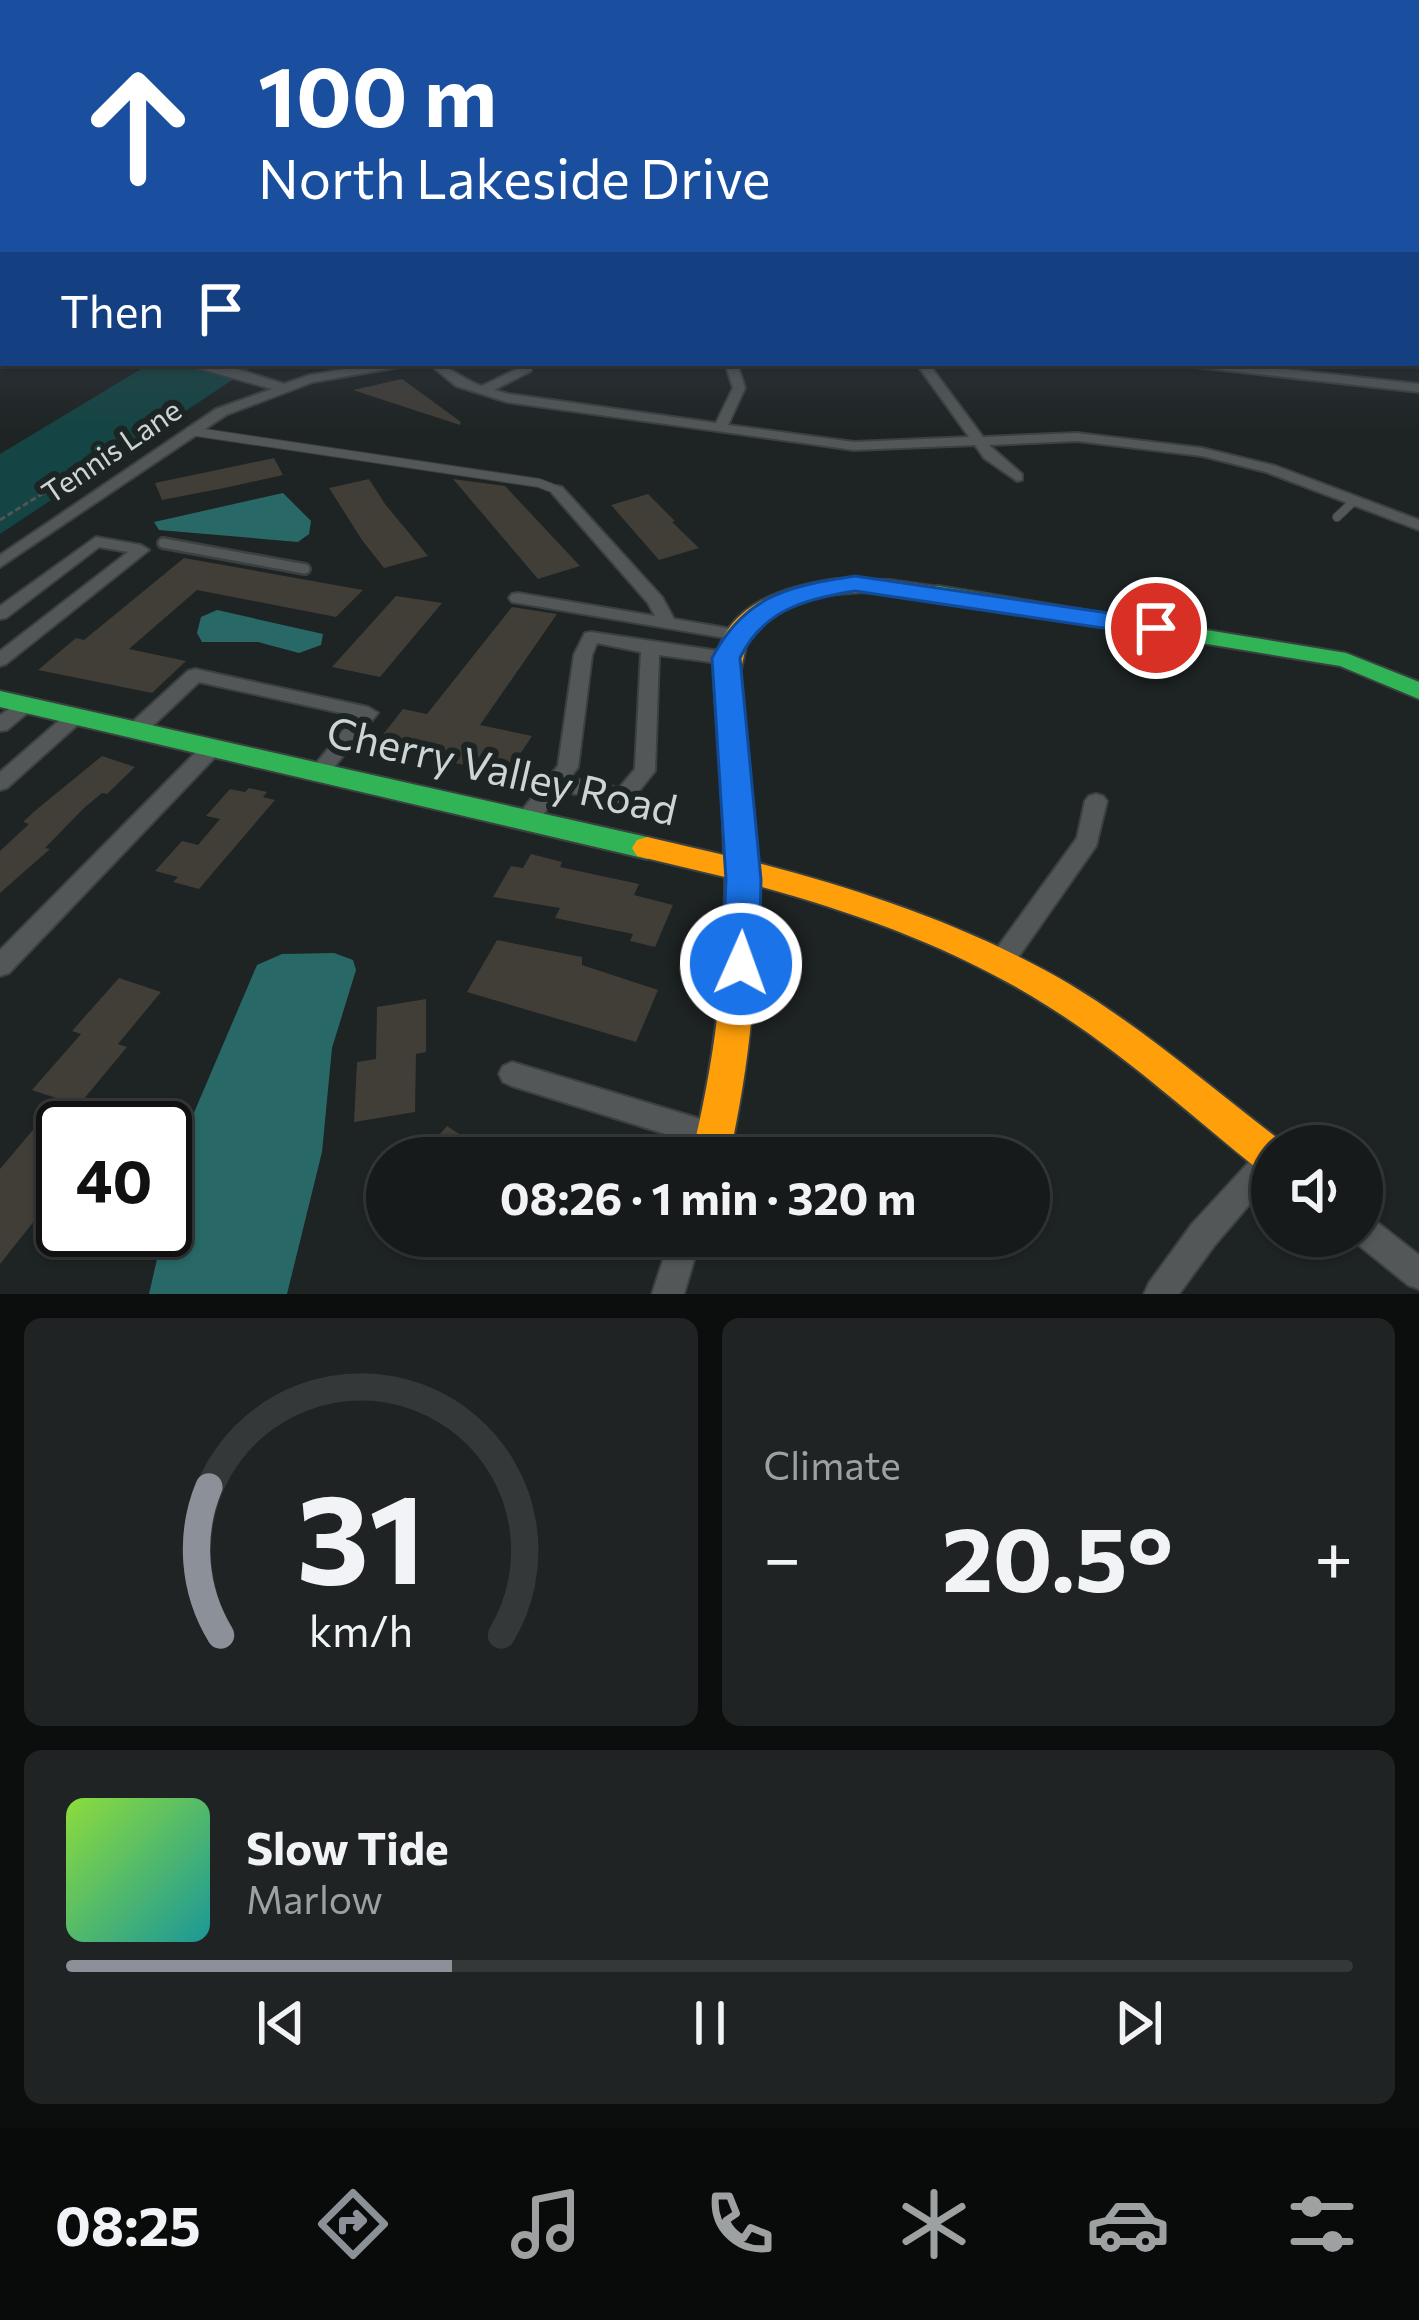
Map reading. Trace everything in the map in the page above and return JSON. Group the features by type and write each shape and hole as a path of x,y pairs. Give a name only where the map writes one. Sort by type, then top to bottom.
{"street":[{"path":"198,366 279,387"},
{"name":"Tennis Lane","path":"0,562 221,412 279,387 385,366"},
{"path":"437,366 481,392 854,446 1077,437 1202,452 1271,469 1419,525"},
{"path":"720,428 739,388 732,366"},
{"path":"924,366 978,440 1017,477"},
{"path":"1222,366 1419,388"},
{"path":"481,392 527,368"},
{"path":"557,490 656,601 667,623"},
{"path":"0,614 96,542 141,550"},
{"path":"0,660 141,550 163,543"},
{"path":"716,1137 733,1052 741,964 741,869 728,725 732,647 760,611 823,587 886,585 1346,660 1419,691"},
{"path":"518,598 667,623 732,647"},
{"path":"526,820 568,767 584,655 591,637 650,648 732,647"},
{"path":"556,783 624,796 645,771 650,648"},
{"path":"136,730 195,675 368,713 319,772"},
{"path":"0,725 12,702"},
{"name":"Cherry Valley Road","path":"12,702 741,869 869,903 1001,962 1126,1043 1251,1141"},
{"path":"0,784 76,716"},
{"path":"0,966 212,748"},
{"path":"1001,962 1088,840 1096,801"},
{"path":"512,1074 684,1137"},
{"path":"1160,1294 1203,1234 1251,1180"},
{"path":"1383,1246 1419,1274"},
{"path":"668,1294 679,1257"}],"lane":[{"path":"190,431 539,483 557,490"},
{"path":"1337,517 1354,501"},
{"path":"163,543 305,569"}],"path":[{"path":"0,520 100,458 167,431"}],"shaded area":[{"path":"146,366 253,366 0,534 0,454"},
{"path":"283,493 311,521 309,534 298,542 159,530 154,522"},
{"path":"217,610 323,634 321,645 299,653 258,642 202,642 197,633 201,617"},
{"path":"334,953 353,960 356,970 332,1048 322,1152 287,1294 149,1294 158,1257 192,1257 192,1117 257,965 282,954"}],"building":[{"path":"402,379 461,422 460,425 353,390"},
{"path":"274,458 283,475 162,500 155,483"},
{"path":"369,479 428,556 384,568 362,540 329,488"},
{"path":"453,479 505,486 580,566 538,579"},
{"path":"648,494 699,548 659,560 611,505"},
{"path":"184,558 363,590 336,617 197,590 129,649 186,661 152,693 38,670 76,638 84,640"},
{"path":"396,596 442,603 380,677 332,667"},
{"path":"512,607 557,614 480,725 532,736 507,774 374,746 403,709 427,714"},
{"path":"102,756 135,767 84,808 45,848 50,849 0,893 0,851 29,824 23,822"},
{"path":"249,788 267,792 263,797 275,800 199,889 155,871 182,841 198,845 220,819 206,816 230,789 245,792"},
{"path":"531,854 562,862 560,867 639,884 634,895 673,905 655,947 630,941 633,934 555,918 560,908 493,897 511,866 523,868"},
{"path":"497,940 582,957 582,965 658,990 636,1042 467,992"},
{"path":"119,978 161,992 118,1044 127,1047 82,1101 57,1101 32,1090 81,1034 72,1031"},
{"path":"426,999 426,1052 416,1054 415,1112 354,1122 357,1062 376,1059 377,1007"},
{"path":"36,1126 36,1219 0,1264 0,1169"},
{"path":"447,1126 464,1137 437,1137"}],"traffic: fast":[{"path":"938,593 1346,660 1419,691"},
{"path":"0,699 647,848"}],"traffic: slow":[{"path":"715,1137 731,1064 741,933 726,678 730,649 745,624 765,608 811,589 863,585 938,593"},
{"path":"647,848 808,888 961,943 1060,996 1251,1141"}],"route":[{"path":"741,964 743,880 725,675 726,658 738,635 760,611 823,587 886,585 1156,628"}]}
